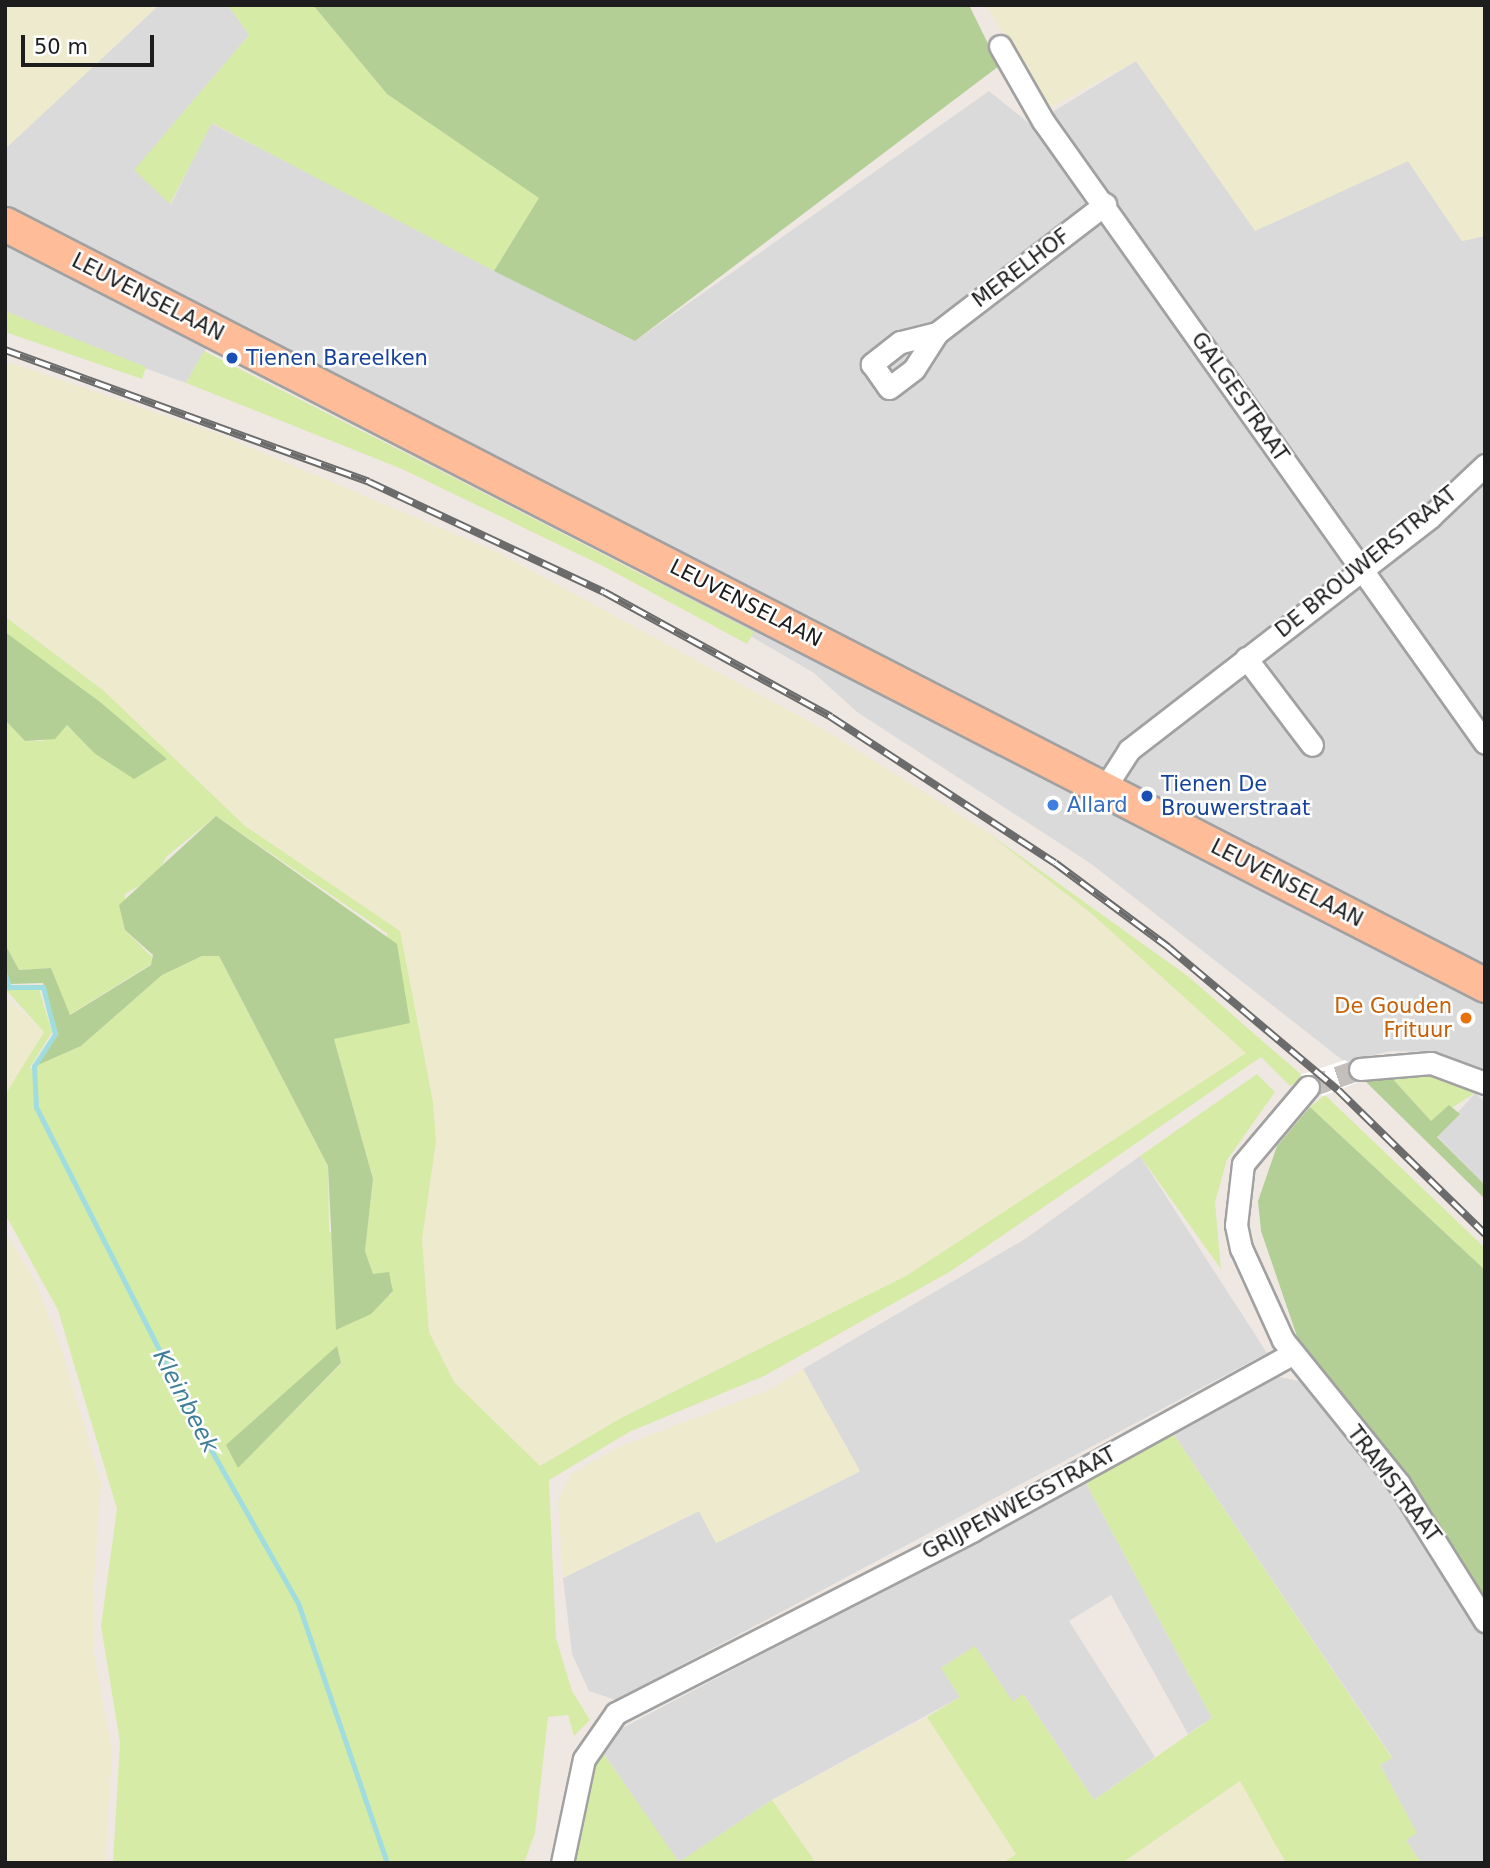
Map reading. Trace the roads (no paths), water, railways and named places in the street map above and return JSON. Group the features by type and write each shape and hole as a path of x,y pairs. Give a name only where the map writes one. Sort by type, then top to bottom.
{"main road":[{"name":"LEUVENSELAAN","path":"5,224 1485,985"}],"street":[{"name":"GALGESTRAAT","path":"1000,46 1042,121 1105,204 1485,743"},
{"name":"MERELHOF","path":"937,333 1105,204"},
{"name":"DE BROUWERSTRAAT","path":"1104,789 1129,750 1362,568 1485,465"},
{"path":"1246,658 1312,744"},
{"path":"1360,1069 1431,1063 1485,1083"},
{"path":"1292,1354 1241,1248 1237,1196 1243,1164 1259,1137 1308,1087"},
{"name":"TRAMSTRAAT","path":"1292,1354 1399,1484 1485,1621"},
{"name":"GRIJPENWEGSTRAAT","path":"562,1863 584,1759 616,1713 973,1530 1292,1354"}],"waterway":[{"name":"Kleinbeek","path":"5,974 9,987 43,987 55,1034 34,1066 36,1107 202,1434 298,1603 387,1863"}],"tunnel":[{"path":"1308,1087 1360,1069"}],"railway":[{"path":"5,350 369,482 604,592 831,717 1055,863 1168,947 1338,1090 1485,1234"}],"place":[{"name":"Tienen Bareelken","path":"232,358"},
{"name":"Tienen De Brouwerstraat","path":"1147,796"},
{"name":"Allard","path":"1053,805"},
{"name":"De Gouden Frituur","path":"1466,1018"}]}
